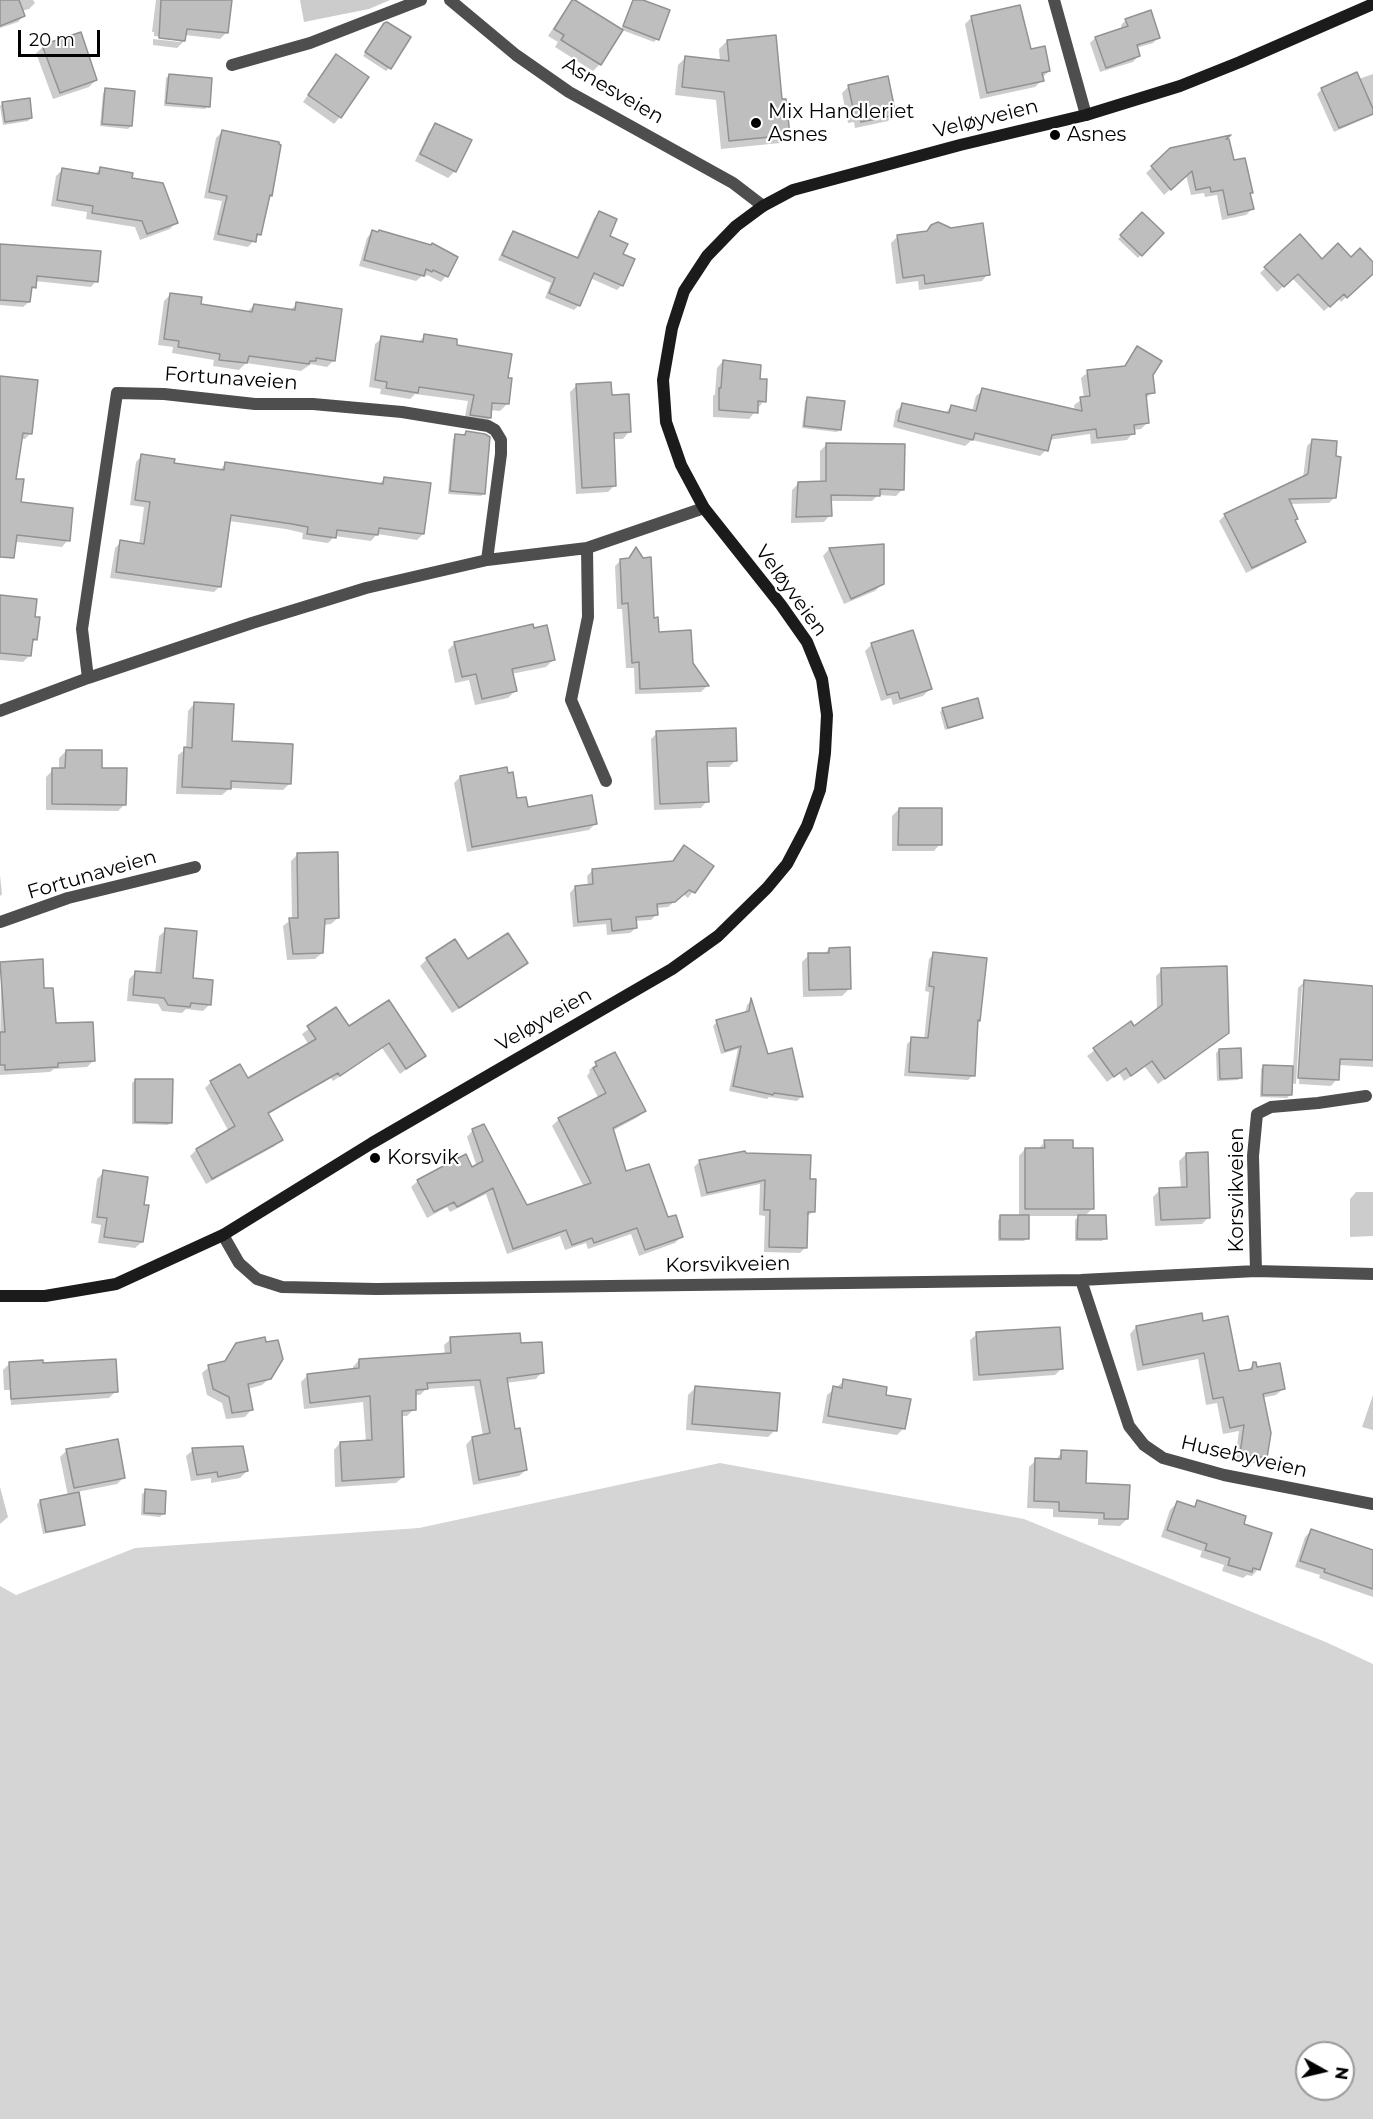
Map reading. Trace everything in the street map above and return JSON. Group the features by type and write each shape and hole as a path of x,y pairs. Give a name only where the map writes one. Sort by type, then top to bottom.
{"main road":[{"name":"Veløyveien","path":"0,1296 45,1296 116,1284 223,1235 382,1137 672,969 717,936 768,888 787,864 807,826 820,790 827,714 822,679 807,642 781,605 704,508 681,465 666,422 663,380 672,328 684,291 707,256 736,226 763,206 793,190 960,145 1086,115 1180,86 1373,4"}],"street":[{"path":"232,65 310,44 421,0"},
{"name":"Asnesveien","path":"450,0 516,55 569,92 733,183 763,206"},
{"path":"1054,0 1086,115"},
{"name":"Fortunaveien","path":"88,678 81,629 117,393 164,394 255,404 313,404 402,412 488,426 495,430 501,440 501,454 487,560"},
{"path":"0,711 88,678 252,623 366,588 487,560 587,548 704,508"},
{"path":"587,548 588,617 571,700 606,781"},
{"name":"Fortunaveien","path":"0,922 68,898 195,867"},
{"name":"Korsvikveien","path":"1256,1270 1254,1156 1257,1114 1271,1107 1366,1096"},
{"name":"Korsvikveien","path":"223,1235 239,1263 257,1279 282,1287 376,1289 1082,1280 1256,1270 1373,1274"},
{"name":"Husebyveien","path":"1082,1280 1129,1426 1144,1445 1163,1458 1224,1475 1373,1504"}],"shaded area":[{"path":"720,1463 1024,1519 1328,1643 1373,1664 1373,2119 0,2119 0,1586 16,1595 135,1548 419,1528"}],"building":[{"path":"0,0 19,0 25,16 0,26"},
{"path":"161,0 232,0 228,33 187,29 185,41 159,38"},
{"path":"572,0 623,30 601,65 561,40 564,35 554,29"},
{"path":"633,0 643,0 670,10 659,40 623,26"},
{"path":"1020,5 1031,49 1045,46 1050,71 1042,73 1044,81 987,93 971,16"},
{"path":"1151,10 1160,38 1137,45 1140,56 1106,68 1095,37 1128,26 1125,19"},
{"path":"387,22 411,37 391,69 365,52 384,23"},
{"path":"81,32 97,80 60,93 42,45"},
{"path":"776,35 782,99 786,99 790,135 729,141 724,92 682,87 685,56 729,61 727,40"},
{"path":"336,54 369,77 341,118 308,95"},
{"path":"1357,72 1373,114 1339,128 1321,88"},
{"path":"169,74 212,78 210,107 166,103"},
{"path":"888,76 896,115 861,122 860,116 855,117 848,85"},
{"path":"105,88 135,91 132,126 102,124"},
{"path":"30,98 32,118 5,122 2,102"},
{"path":"435,123 472,140 456,172 420,154"},
{"path":"222,130 279,142 281,145 272,196 270,195 261,235 257,234 256,242 218,234 227,196 209,192"},
{"path":"1231,135 1226,139 1229,139 1234,160 1245,158 1254,209 1228,215 1223,190 1211,192 1210,187 1196,190 1192,171 1171,190 1151,166 1170,148"},
{"path":"100,167 133,173 132,178 163,183 178,223 147,234 142,221 92,213 93,206 57,200 62,168 99,174"},
{"path":"599,211 617,219 610,236 628,244 623,254 635,259 623,286 594,273 580,306 549,293 555,278 502,255 513,231 578,258"},
{"path":"1142,212 1164,233 1142,256 1120,235"},
{"path":"938,222 951,228 983,223 990,275 925,284 924,275 903,278 897,235 927,231 931,225"},
{"path":"372,230 431,245 432,243 458,257 448,277 433,270 432,272 426,269 424,276 364,260"},
{"path":"1300,234 1322,259 1338,243 1351,257 1360,248 1373,262 1373,274 1347,298 1344,294 1330,307 1298,274 1284,287 1264,267"},
{"path":"0,244 101,251 98,282 37,276 36,288 32,287 30,302 0,300"},
{"path":"170,293 202,297 201,304 252,312 254,304 295,310 296,302 342,309 335,361 316,358 316,361 310,361 309,364 249,356 247,363 219,360 220,354 178,347 179,341 164,339"},
{"path":"424,334 457,339 457,345 512,354 508,378 512,378 509,404 492,403 491,418 470,415 474,395 419,387 418,393 386,388 387,382 375,380 381,336 423,342"},
{"path":"1137,346 1162,361 1153,375 1155,393 1146,394 1149,423 1134,425 1135,434 1097,438 1096,429 1052,435 1048,451 975,433 973,440 898,421 902,403 949,413 951,405 976,411 982,388 1082,411 1080,397 1090,396 1087,370 1125,366"},
{"path":"723,360 761,365 760,379 767,379 766,402 758,401 758,413 719,410"},
{"path":"0,376 38,380 32,434 23,433 16,479 24,479 21,502 73,508 70,541 17,535 14,558 0,557"},
{"path":"611,382 612,395 629,394 631,432 614,433 616,486 582,488 576,384"},
{"path":"807,397 845,401 841,430 804,426"},
{"path":"466,431 490,437 485,494 450,491 455,434 465,435"},
{"path":"1312,439 1337,441 1336,456 1341,457 1336,498 1289,499 1298,519 1295,520 1306,542 1252,568 1224,514 1308,474"},
{"path":"826,443 905,444 904,490 880,489 880,496 831,495 832,516 796,517 798,482 826,481"},
{"path":"141,454 175,459 174,463 224,470 225,462 383,484 384,477 431,483 424,534 379,528 378,535 337,530 336,538 307,534 308,527 231,515 221,587 116,572 120,540 144,544 150,502 135,500"},
{"path":"884,544 884,584 851,599 829,548"},
{"path":"636,547 643,558 651,557 654,618 658,617 659,632 691,630 693,663 709,686 640,689 639,662 632,663 628,603 622,604 620,559 629,558"},
{"path":"0,595 37,599 35,617 40,617 37,640 33,639 31,656 0,653"},
{"path":"533,624 534,628 547,625 555,660 512,669 517,691 482,699 476,674 462,677 454,642"},
{"path":"913,630 932,689 900,699 898,692 887,695 871,643"},
{"path":"978,698 983,718 948,728 942,708"},
{"path":"194,702 234,704 232,741 293,744 291,784 231,781 231,789 182,787 184,747 192,748"},
{"path":"736,728 737,761 707,762 709,802 660,804 656,731"},
{"path":"66,750 102,750 102,768 127,768 126,805 52,804 52,768 65,768"},
{"path":"507,767 508,773 513,772 517,798 526,797 528,807 592,795 597,824 472,847 460,776"},
{"path":"899,808 942,808 942,845 898,845"},
{"path":"684,845 714,866 695,893 689,890 675,902 657,904 658,915 636,917 637,928 612,931 611,919 578,922 575,886 593,884 592,869 673,861"},
{"path":"338,852 339,918 325,919 323,953 293,954 289,918 298,918 297,853"},
{"path":"165,928 197,931 193,978 213,980 211,1005 191,1003 190,1007 168,1005 164,998 133,995 135,971 161,973"},
{"path":"508,933 528,963 459,1008 426,958 455,939 468,959"},
{"path":"850,947 851,989 809,990 808,953 829,953 829,948"},
{"path":"933,952 987,958 980,1021 978,1020 975,1076 909,1072 911,1037 928,1038 934,987 929,986"},
{"path":"43,959 44,988 53,988 56,1023 93,1022 95,1061 58,1063 58,1067 5,1070 5,1065 0,1065 0,1032 5,1032 0,962"},
{"path":"1227,966 1229,1033 1165,1079 1152,1061 1131,1076 1126,1068 1114,1077 1093,1048 1131,1021 1134,1026 1162,1005 1161,968"},
{"path":"1304,980 1373,986 1373,1060 1340,1059 1339,1080 1298,1078"},
{"path":"751,998 768,1054 792,1048 803,1097 774,1093 773,1095 733,1086 741,1046 725,1051 716,1020 749,1011"},
{"path":"389,1000 426,1056 406,1069 389,1043 340,1076 338,1073 268,1113 283,1140 212,1179 196,1149 235,1126 210,1081 240,1064 248,1078 316,1039 307,1026 336,1007 349,1026"},
{"path":"1241,1048 1242,1078 1220,1079 1219,1049"},
{"path":"615,1052 646,1111 613,1128 626,1171 649,1164 668,1217 676,1215 683,1237 645,1250 637,1228 594,1243 592,1238 572,1245 566,1230 513,1249 493,1188 457,1207 454,1202 434,1212 417,1180 466,1154 472,1167 483,1161 472,1129 484,1124 527,1205 591,1183 558,1118 606,1093 593,1068 597,1066 595,1062"},
{"path":"1263,1065 1293,1066 1292,1095 1262,1095"},
{"path":"135,1079 173,1079 172,1123 135,1122"},
{"path":"1044,1140 1073,1140 1073,1148 1093,1148 1094,1209 1025,1209 1025,1148 1045,1148"},
{"path":"745,1151 746,1153 811,1155 810,1179 816,1179 815,1212 808,1212 807,1248 769,1247 770,1210 764,1210 765,1180 707,1193 699,1160"},
{"path":"1208,1152 1210,1218 1161,1220 1159,1188 1187,1187 1186,1153"},
{"path":"103,1170 148,1177 144,1205 149,1205 143,1242 104,1237 107,1218 97,1217"},
{"path":"1000,1215 1029,1215 1029,1239 1000,1239"},
{"path":"1078,1215 1106,1215 1107,1239 1077,1239"},
{"path":"1202,1313 1203,1321 1228,1316 1239,1371 1252,1369 1253,1362 1256,1362 1257,1367 1280,1363 1285,1389 1263,1394 1271,1433 1267,1458 1240,1454 1244,1425 1230,1428 1223,1397 1213,1399 1204,1353 1143,1365 1136,1326"},
{"path":"1060,1327 1063,1369 979,1375 976,1332"},
{"path":"520,1333 521,1343 542,1342 544,1373 507,1378 515,1429 520,1428 527,1470 479,1480 472,1437 490,1433 480,1380 427,1383 428,1389 416,1390 416,1410 402,1411 404,1477 342,1481 340,1442 372,1440 370,1396 310,1403 307,1374 359,1368 359,1359 451,1353 450,1337"},
{"path":"265,1337 266,1342 278,1340 283,1359 271,1379 248,1384 253,1410 232,1413 229,1397 213,1389 208,1365 225,1361 236,1343"},
{"path":"116,1359 118,1392 11,1399 9,1362 43,1360 43,1363"},
{"path":"843,1379 887,1387 886,1395 911,1399 905,1429 828,1416 833,1386 842,1388"},
{"path":"695,1386 780,1393 777,1431 692,1424"},
{"path":"118,1439 125,1478 74,1488 66,1449"},
{"path":"243,1446 248,1471 218,1477 217,1472 197,1475 192,1448"},
{"path":"1061,1450 1087,1451 1086,1483 1130,1485 1128,1519 1104,1519 1104,1513 1059,1511 1059,1502 1034,1501 1035,1458 1061,1459"},
{"path":"145,1489 166,1491 165,1514 144,1513"},
{"path":"79,1492 85,1525 46,1532 40,1500"},
{"path":"1197,1500 1246,1516 1244,1524 1272,1533 1260,1570 1253,1568 1252,1572 1228,1565 1230,1558 1205,1550 1207,1544 1167,1530 1177,1501 1195,1507"},
{"path":"1311,1529 1373,1550 1373,1589 1300,1561"}],"place":[{"name":"Mix Handleriet Asnes","path":"756,123"},
{"name":"Asnes","path":"1055,135"},
{"name":"Korsvik","path":"375,1158"}]}
